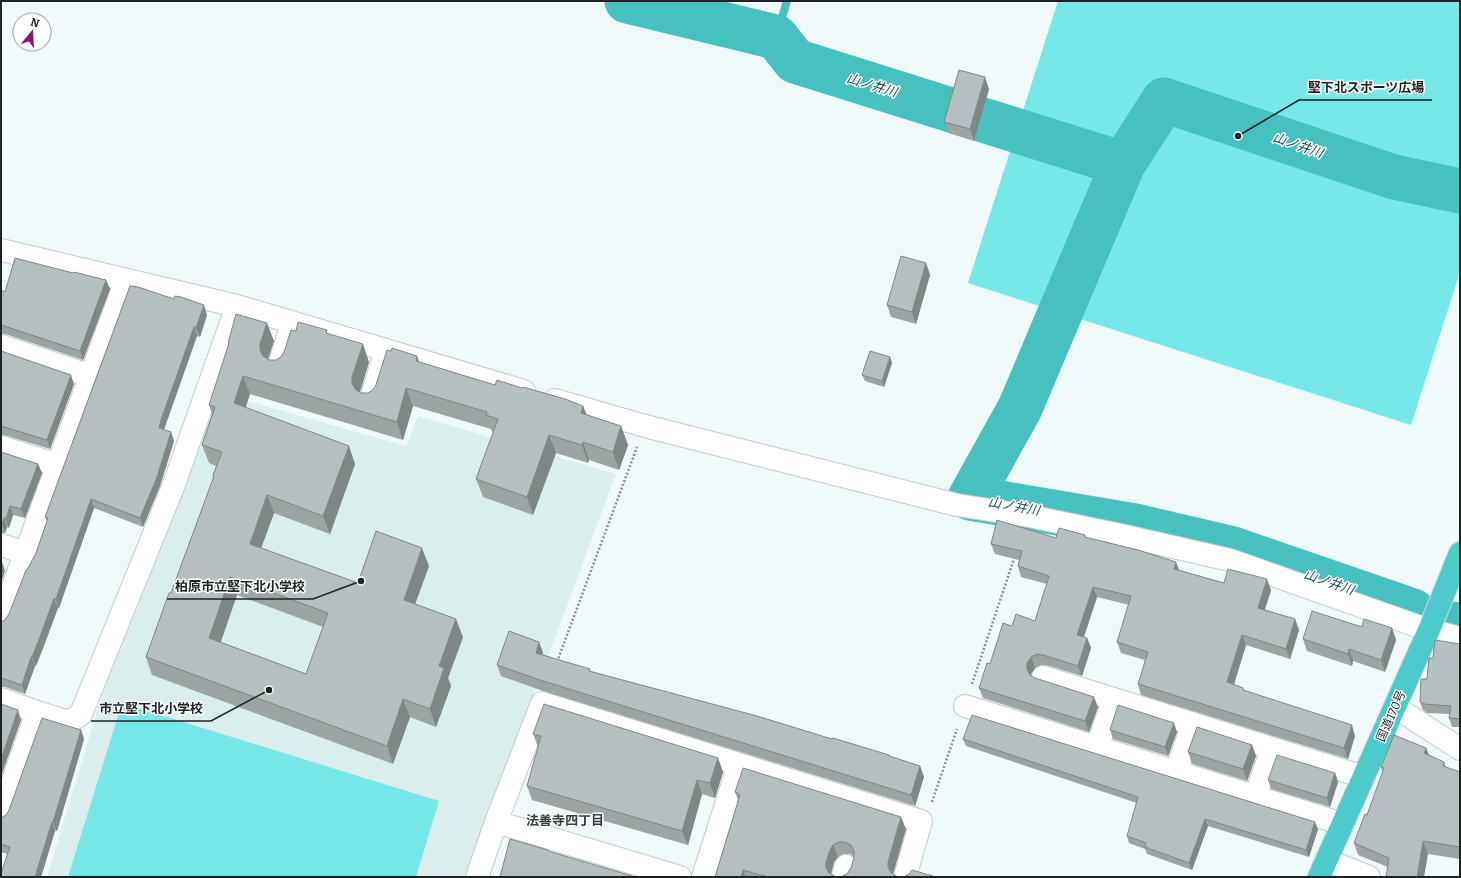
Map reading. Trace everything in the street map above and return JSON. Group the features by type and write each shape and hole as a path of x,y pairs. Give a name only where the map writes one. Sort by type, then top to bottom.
{"highway":[{"name":"国道170号","path":"1323,869 1430,630 1460,553"}],"street":[{"path":"1,250 237,306 645,426 957,505 1036,518 1122,535 1230,560 1430,630 1460,638"},
{"path":"1,619 126,280"},
{"path":"1,699 69,722 81,714 173,487 237,306"},
{"path":"279,366 292,323"},
{"path":"1,346 91,376"},
{"path":"371,399 386,350"},
{"path":"1,447 58,465"},
{"path":"1,545 25,553"},
{"path":"1043,677 1364,777"},
{"path":"1097,747 1114,699"},
{"path":"477,877 496,822 542,703 921,821 905,877"},
{"path":"965,706 1343,824"},
{"path":"1395,707 1460,748"},
{"path":"1,816 37,712"},
{"path":"1176,772 1193,724"},
{"path":"1255,797 1272,749"},
{"path":"703,877 739,764"},
{"path":"496,822 672,876"},
{"path":"1323,869 1369,877"}],"path":[{"path":"556,666 645,426"},
{"path":"921,821 934,799 1016,554"}],"shaded area":[{"path":"1058,1 1460,1 1460,272 1411,425 968,283"},
{"path":"220,393 406,446 418,416 616,474 466,877 47,877 104,688"},
{"path":"122,703 439,801 416,877 68,877"}],"building":[{"path":"959,70 985,77 970,129 944,122"},
{"path":"901,256 926,263 912,312 887,305"},
{"path":"15,258 106,280 80,351 1,325 1,290 5,292"},
{"path":"130,286 138,287 174,299 175,296 181,297 204,305 196,328 194,327 161,420 159,428 171,432 157,477 140,518 91,499 56,599 54,598 31,657 22,685 1,678 1,622 5,620 9,614 26,570 36,553 48,518 45,517"},
{"path":"236,314 267,323 260,344 260,350 263,356 269,360 276,360 281,357 284,352 291,330 296,331 298,322 327,330 326,333 363,344 352,377 352,383 356,390 361,393 368,393 373,390 387,350 391,351 392,348 417,356 416,361 495,385 497,380 565,399 583,406 581,413 621,426 613,452 583,442 582,445 549,435 527,497 476,479 498,419 486,415 487,412 406,388 397,422 243,376 234,403 349,446 323,516 267,495 250,544 358,583 376,531 422,548 404,600 456,619 439,666 444,668 430,709 403,699 387,746 146,657 222,452 202,445 215,407 209,405","holes":["230,577 328,613 306,674 209,638"]},
{"path":"1,351 71,375 47,440 1,426"},
{"path":"870,351 890,357 882,381 862,375"},
{"path":"1,452 38,464 21,509 10,506 6,519 4,518 2,524 1,524"},
{"path":"997,520 1056,538 1059,528 1085,535 1085,537 1138,550 1176,562 1174,569 1224,583 1228,569 1267,579 1258,608 1295,619 1286,649 1242,635 1227,682 1243,688 1243,690 1352,725 1344,748 1138,684 1148,652 1117,642 1131,596 1093,587 1077,635 1087,638 1078,666 1037,654 1031,657 1027,663 1027,669 1030,675 1035,678 1094,697 1085,721 979,688 987,663 990,664 1003,623 1012,626 1016,614 1035,621 1049,576 1018,566 1022,551 991,544"},
{"path":"1312,611 1362,627 1364,619 1392,628 1381,660 1349,649 1348,654 1303,639"},
{"path":"509,631 539,642 536,653 590,669 589,671 757,716 889,755 920,766 911,795 540,680 497,665"},
{"path":"1435,640 1460,644 1460,719 1449,718 1451,706 1424,704 1420,702 1421,679 1427,679 1429,658 1433,658"},
{"path":"1,704 18,710 1,759"},
{"path":"544,704 718,758 710,783 697,780 682,831 527,786 541,736 533,734"},
{"path":"1118,705 1174,723 1165,747 1110,730"},
{"path":"972,715 1315,822 1306,850 1205,819 1189,863 1145,847 1146,843 1127,836 1138,797 963,739"},
{"path":"42,718 81,730 35,877 1,877 10,847 1,844 1,818 6,815 9,810"},
{"path":"1197,727 1252,745 1243,769 1188,752"},
{"path":"1394,735 1426,748 1424,753 1444,762 1443,766 1460,772 1460,847 1423,841 1417,877 1386,877 1389,858 1354,843 1365,814 1367,815 1384,768 1381,767"},
{"path":"1277,755 1335,773 1327,798 1268,780"},
{"path":"743,768 901,817 888,862 888,867 891,873 898,877 841,877 847,874 851,868 854,851 851,845 845,842 839,842 833,845 826,862 826,868 829,873 836,877 768,877 743,870 741,877 715,877 740,795 735,792"},
{"path":"510,839 632,876 632,877 500,877"},
{"path":"912,870 936,877 904,877"}],"waterway":[{"name":"山ノ井川","path":"627,1 776,37 795,61 1123,164"},
{"path":"776,37 787,1"},
{"name":"山ノ井川","path":"1413,611 1233,549 1135,526 970,498 1020,408 1123,164 1164,100 1394,177 1460,191"},
{"name":"山ノ井川","path":"1452,624 1460,627"}],"place":[{"name":"堅下北スポーツ広場","path":"1238,136"},
{"name":"柏原市立堅下北小学校","path":"361,581"},
{"name":"市立堅下北小学校","path":"269,690"}],"district":[{"name":"法善寺四丁目","path":"565,820"}]}
